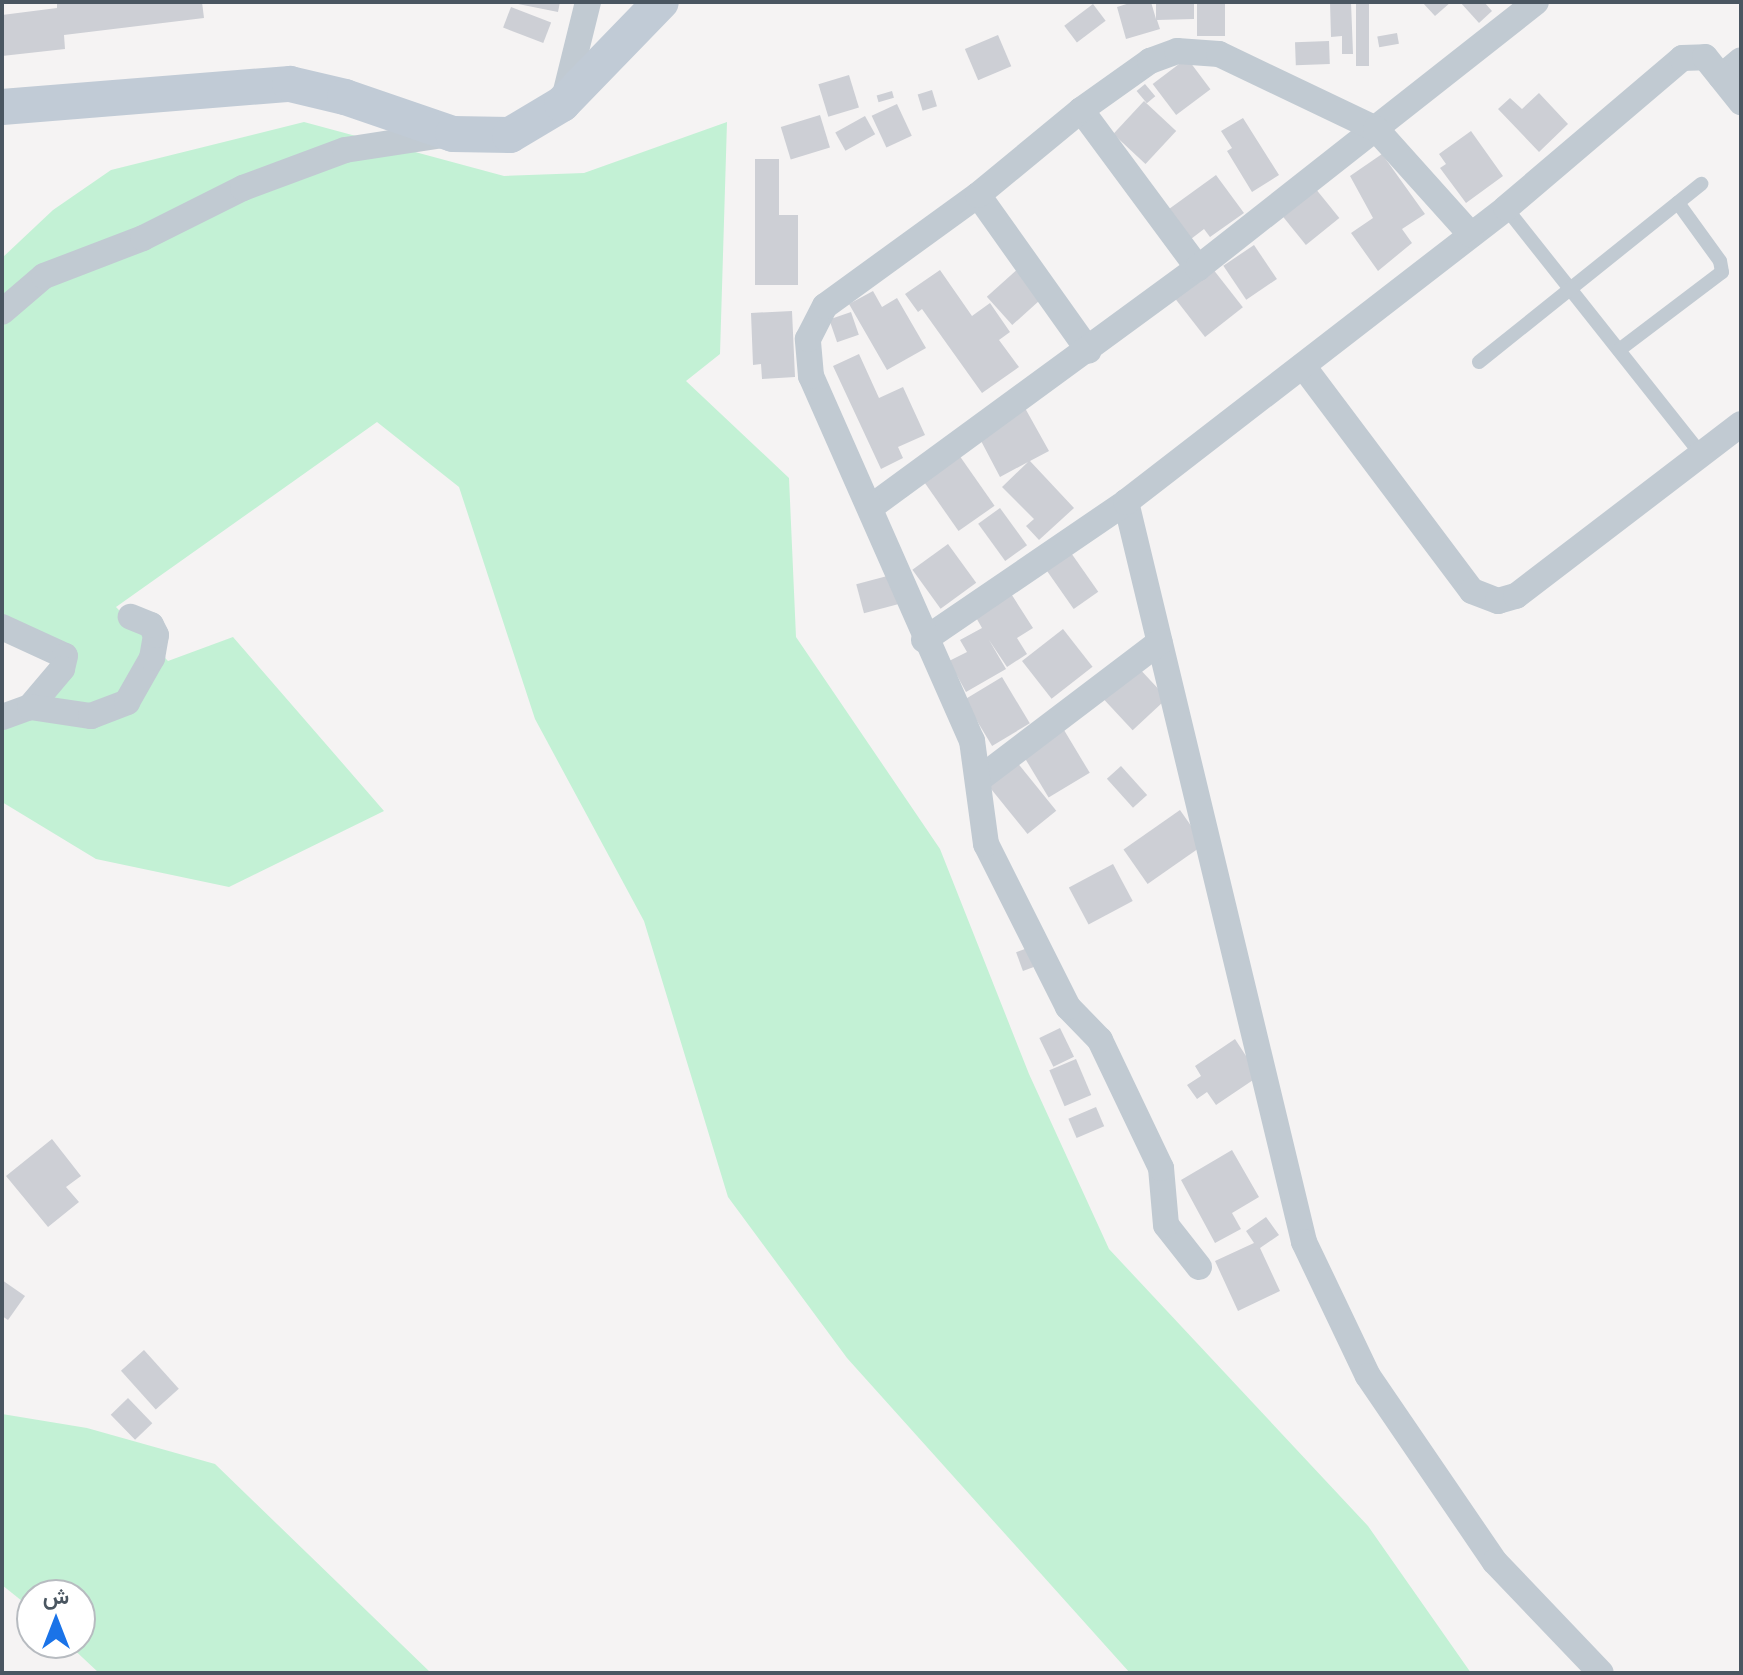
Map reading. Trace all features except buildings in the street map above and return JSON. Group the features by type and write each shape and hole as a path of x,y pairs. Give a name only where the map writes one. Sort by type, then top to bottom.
{"main road":[{"path":"2,107 290,84 345,97 453,134 510,135 562,104 661,2"}],"street":[{"path":"562,104 588,2"},
{"path":"871,507 1089,351 1536,2"},
{"path":"1199,1267 1166,1225 1161,1168 1100,1040 1068,1007 986,844 972,741 924,640 871,507 811,376 808,339 825,306 978,195 1081,110 1163,54 1205,50 1376,129 1471,235"},
{"path":"924,640 1126,502 1506,208 1682,58 1705,57 1731,68 1741,102"},
{"path":"1081,110 1198,268"},
{"path":"2,296 44,276 143,238 243,188 345,150 453,134"},
{"path":"978,195 1089,351"},
{"path":"2,312 44,276"},
{"path":"1303,366 1472,591 1489,600 1516,596 1741,424"},
{"path":"1126,502 1304,1242 1368,1376 1486,1550 1529,1602 1601,1673"},
{"path":"2,717 30,707 91,716 127,702 152,658 156,635 151,625 131,617"},
{"path":"2,627 65,656 62,669 30,707"},
{"path":"978,780 1160,642"}],"lane":[{"path":"1479,362 1701,184"},
{"path":"1619,350 1722,272 1720,261 1678,203"},
{"path":"1506,208 1702,455"}],"green space":[{"path":"304,122 504,176 584,173 727,122 720,354 686,381 789,478 796,637 940,849 1029,1074 1109,1249 1368,1526 1471,1673 1130,1673 847,1358 728,1197 644,921 535,719 459,487 377,422 116,607 168,661 233,637 384,811 229,887 96,859 2,802 2,717 62,669 2,635 2,258 53,210 111,170"},
{"path":"2,1414 87,1428 215,1464 431,1673 99,1673 84,1659 96,1659 96,1579 16,1579 16,1596 2,1585"}]}
